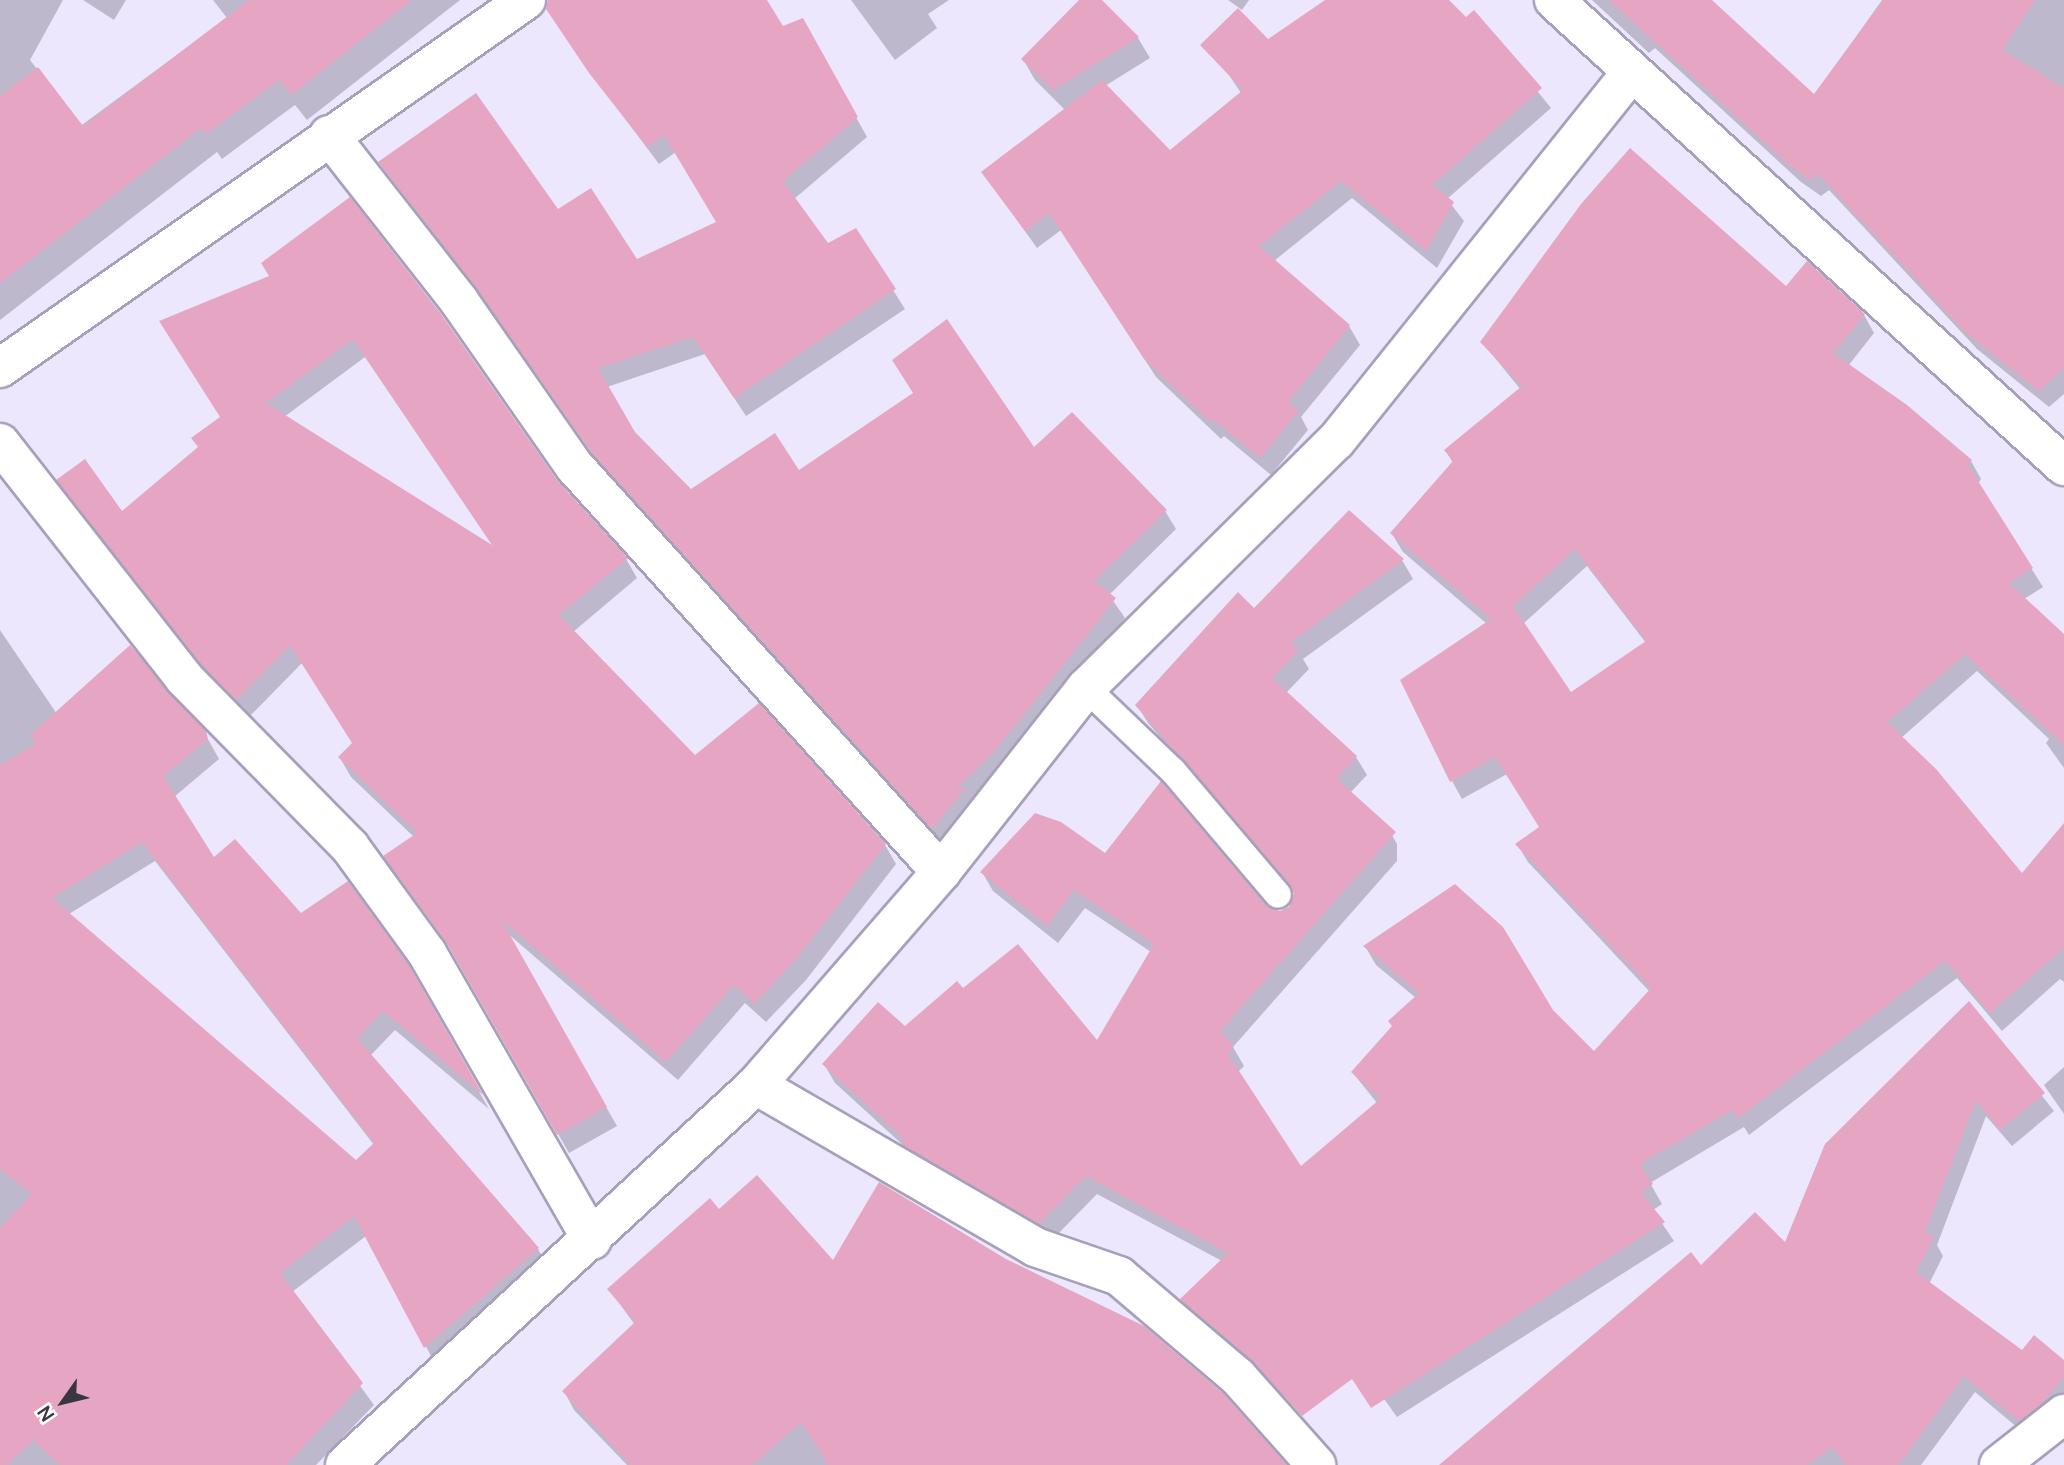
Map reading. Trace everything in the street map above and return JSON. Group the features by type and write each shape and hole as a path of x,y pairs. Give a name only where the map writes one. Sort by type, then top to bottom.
{"street":[{"path":"0,368 329,135 526,0"},
{"path":"1554,0 1631,74 2062,460"},
{"path":"345,1465 592,1240 756,1085 941,872 1086,688 1336,441 1631,74"},
{"path":"329,135 459,301 575,467 941,872"},
{"path":"0,443 184,678 350,847 427,953 592,1240"},
{"path":"756,1085 1035,1247 1119,1276 1238,1377 1316,1465"},
{"path":"1998,1465 2064,1414"}],"lane":[{"path":"1086,688 1173,771 1278,895"}],"building":[{"path":"249,0 412,0 291,95 279,80 206,134 201,128 0,283 0,96 38,67 83,126"},
{"path":"548,0 767,0 783,26 803,18 858,117 783,181 828,243 856,228 896,289 734,398 693,337 598,368 635,432 691,489 775,433 799,470 913,393 892,360 947,319 1034,447 1072,412 1167,510 1094,581 1116,598 993,753 958,786 965,788 932,829 592,453 476,288 378,162 476,93 558,209 591,188 637,259 716,222 664,135 647,147 589,73 546,9"},
{"path":"1079,0 1102,0 1139,37 1053,90 1021,59"},
{"path":"1325,0 1449,0 1466,17 1474,10 1542,88 1432,185 1454,202 1426,251 1341,181 1259,246 1350,325 1288,402 1299,411 1260,458 1213,419 1210,422 1144,359 1049,213 1025,231 981,172 1102,80 1170,150 1243,90 1200,45 1238,8 1268,39"},
{"path":"1609,0 1712,0 1814,94 1883,0 2035,0 2002,50 2064,88 2064,368 2039,391 1965,332 1818,174 1810,180 1789,165"},
{"path":"1630,148 1786,286 1807,261 1865,314 1833,353 1907,405 1972,460 1968,465 2033,568 2009,583 2064,634 2064,745 1965,654 1887,722 1936,769 2022,873 2064,823 2064,948 1990,1013 1945,961 1738,1118 1732,1110 1640,1164 1653,1184 1641,1193 1665,1222 1371,1408 1352,1379 1302,1416 1252,1360 1180,1299 1228,1253 1086,1176 1039,1224 901,1144 904,1139 822,1064 878,1002 905,1026 957,981 963,988 1018,944 1097,1040 1154,944 1074,890 1047,926 980,872 1035,813 1061,822 1105,853 1161,781 1266,905 1280,911 1289,907 1294,893 1290,885 1135,705 1238,592 1254,608 1349,510 1404,559 1291,642 1299,650 1272,678 1357,756 1337,779 1396,832 1220,1031 1234,1046 1228,1054 1301,1166 1380,1099 1351,1072 1392,1026 1388,1021 1419,993 1363,946 1455,884 1503,927 1553,1010 1594,1051 1651,988 1515,844 1539,827 1495,757 1450,782 1400,680 1491,619 1390,533 1453,461 1444,450 1522,386 1480,342 1581,204","holes":["1575,549 1646,641 1571,692 1513,606"]},
{"path":"350,197 441,314 557,480 628,558 559,615 695,755 759,703 886,844 795,960 754,1004 734,985 666,1062 501,919 607,1107 557,1135 446,942 383,856 417,833 338,757 352,743 290,645 236,700 200,664 56,480 85,459 122,511 198,447 191,438 220,417 159,321 269,276 261,263","holes":["353,339 492,545 266,403"]},
{"path":"130,645 206,731 208,739 163,776 214,857 235,839 301,913 348,881 409,965 483,1095 383,1011 357,1038 539,1248 424,1348 354,1216 280,1273 363,1383 286,1465 60,1465 33,1440 7,1465 0,1465 0,1228 32,1194 0,1169 0,765 36,744 30,735","holes":["142,842 374,1143 356,1160 52,898"]},
{"path":"1969,1001 2045,1093 2000,1130 1976,1100 1925,1232 1934,1237 1916,1272 2022,1350 2034,1335 2064,1360 2064,1377 2042,1403 2019,1421 1964,1376 1898,1465 1846,1465 1832,1447 1807,1465 1439,1465 1691,1252 1701,1265 1755,1212 1785,1242 1825,1144"},
{"path":"757,1175 833,1260 879,1182 1006,1259 1144,1326 1223,1393 1287,1465 829,1465 801,1422 752,1465 630,1465 562,1391 635,1322 607,1289 710,1198 719,1209"}]}
